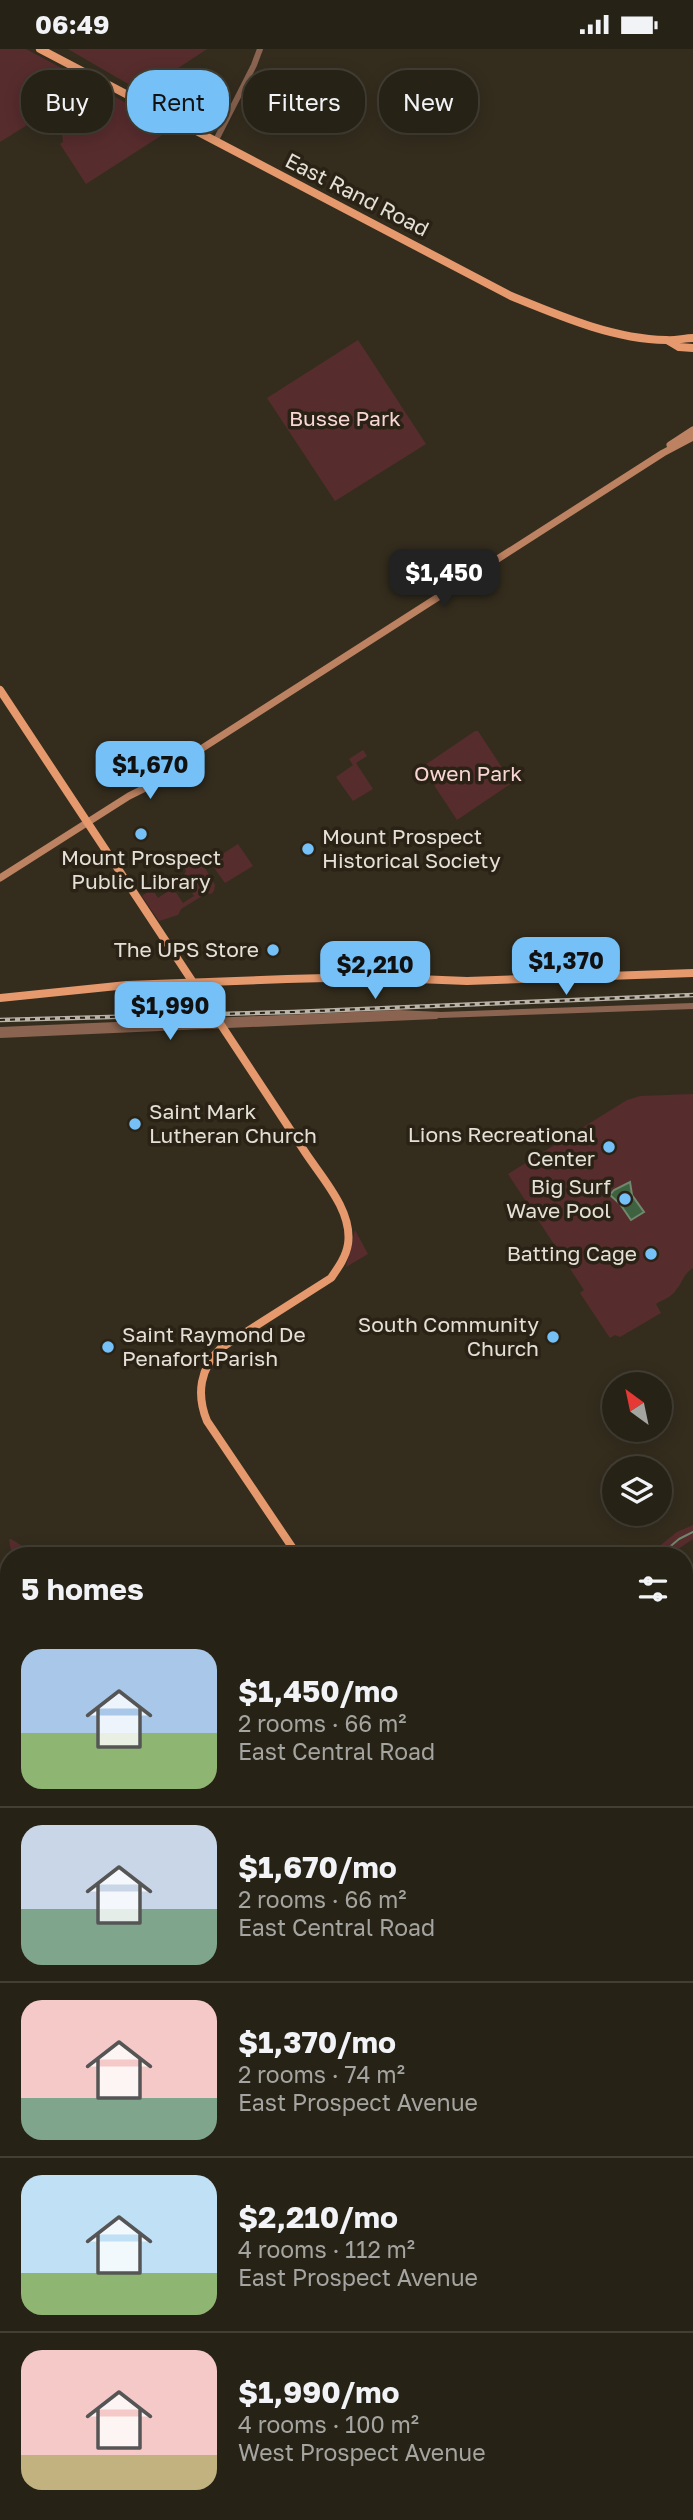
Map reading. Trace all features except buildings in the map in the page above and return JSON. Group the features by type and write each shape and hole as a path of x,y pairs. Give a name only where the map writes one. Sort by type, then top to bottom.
{"main road":[{"name":"East Rand Road","path":"40,49 511,296 582,324 636,337 669,341 693,338"},
{"name":"East Rand Road","path":"669,341 679,347 693,348"},
{"path":"663,453 693,430"},
{"path":"0,878 145,788 151,781 663,453 693,437"},
{"path":"0,690 194,983 342,1211 346,1222 348,1245 331,1278 221,1347 210,1360 201,1380 201,1407 208,1420 292,1547"},
{"path":"0,998 89,988 360,977 481,981 693,973"}],"street":[{"path":"216,140 260,49"},
{"path":"0,1030 693,1006"},
{"path":"0,1035 220,1024"}],"green space":[{"path":"0,49 26,49 65,70 21,70 21,129 0,142"},
{"path":"68,49 207,49 175,70 127,70 127,83 113,75 113,70 104,70"},
{"path":"113,96 127,103 127,133 165,133 86,184 60,144 63,142 62,134 113,133"},
{"name":"Busse Park","path":"358,340 426,444 335,501 267,398"},
{"name":"Owen Park","path":"478,731 512,783 457,820 422,767"},
{"path":"363,750 367,756 356,763 373,789 353,801 336,777 353,765 349,759"},
{"path":"238,844 253,866 225,883 210,862"},
{"path":"197,855 215,885 214,891 181,909 178,915 159,921 142,896 152,889 158,898 173,888 183,903 194,896 184,879 184,864"},
{"path":"693,1094 693,1268 674,1292 656,1304 661,1313 620,1337 615,1335 610,1338 580,1293 584,1290 508,1174 627,1100 640,1096"},
{"path":"355,1230 368,1254 346,1267"},
{"path":"693,1525 693,1539 681,1547 658,1547 677,1532"},
{"path":"11,1539 24,1547 10,1547"}],"shaded area":[{"name":"Big Surf Wave Pool","path":"630,1182 632,1195 644,1212 631,1220 610,1195"}],"waterway":[{"path":"670,1547 693,1532"}],"railway":[{"path":"0,1020 293,1012 693,995"}],"place":[{"name":"Mount Prospect Public Library","path":"141,834"},
{"name":"Mount Prospect Historical Society","path":"308,849"},
{"name":"The UPS Store","path":"273,950"},
{"name":"Saint Mark Lutheran Church","path":"135,1124"},
{"name":"Lions Recreational Center","path":"609,1147"},
{"name":"Big Surf Wave Pool","path":"625,1199"},
{"name":"Batting Cage","path":"651,1254"},
{"name":"South Community Church","path":"553,1337"},
{"name":"Saint Raymond De Penafort Parish","path":"108,1347"}]}
